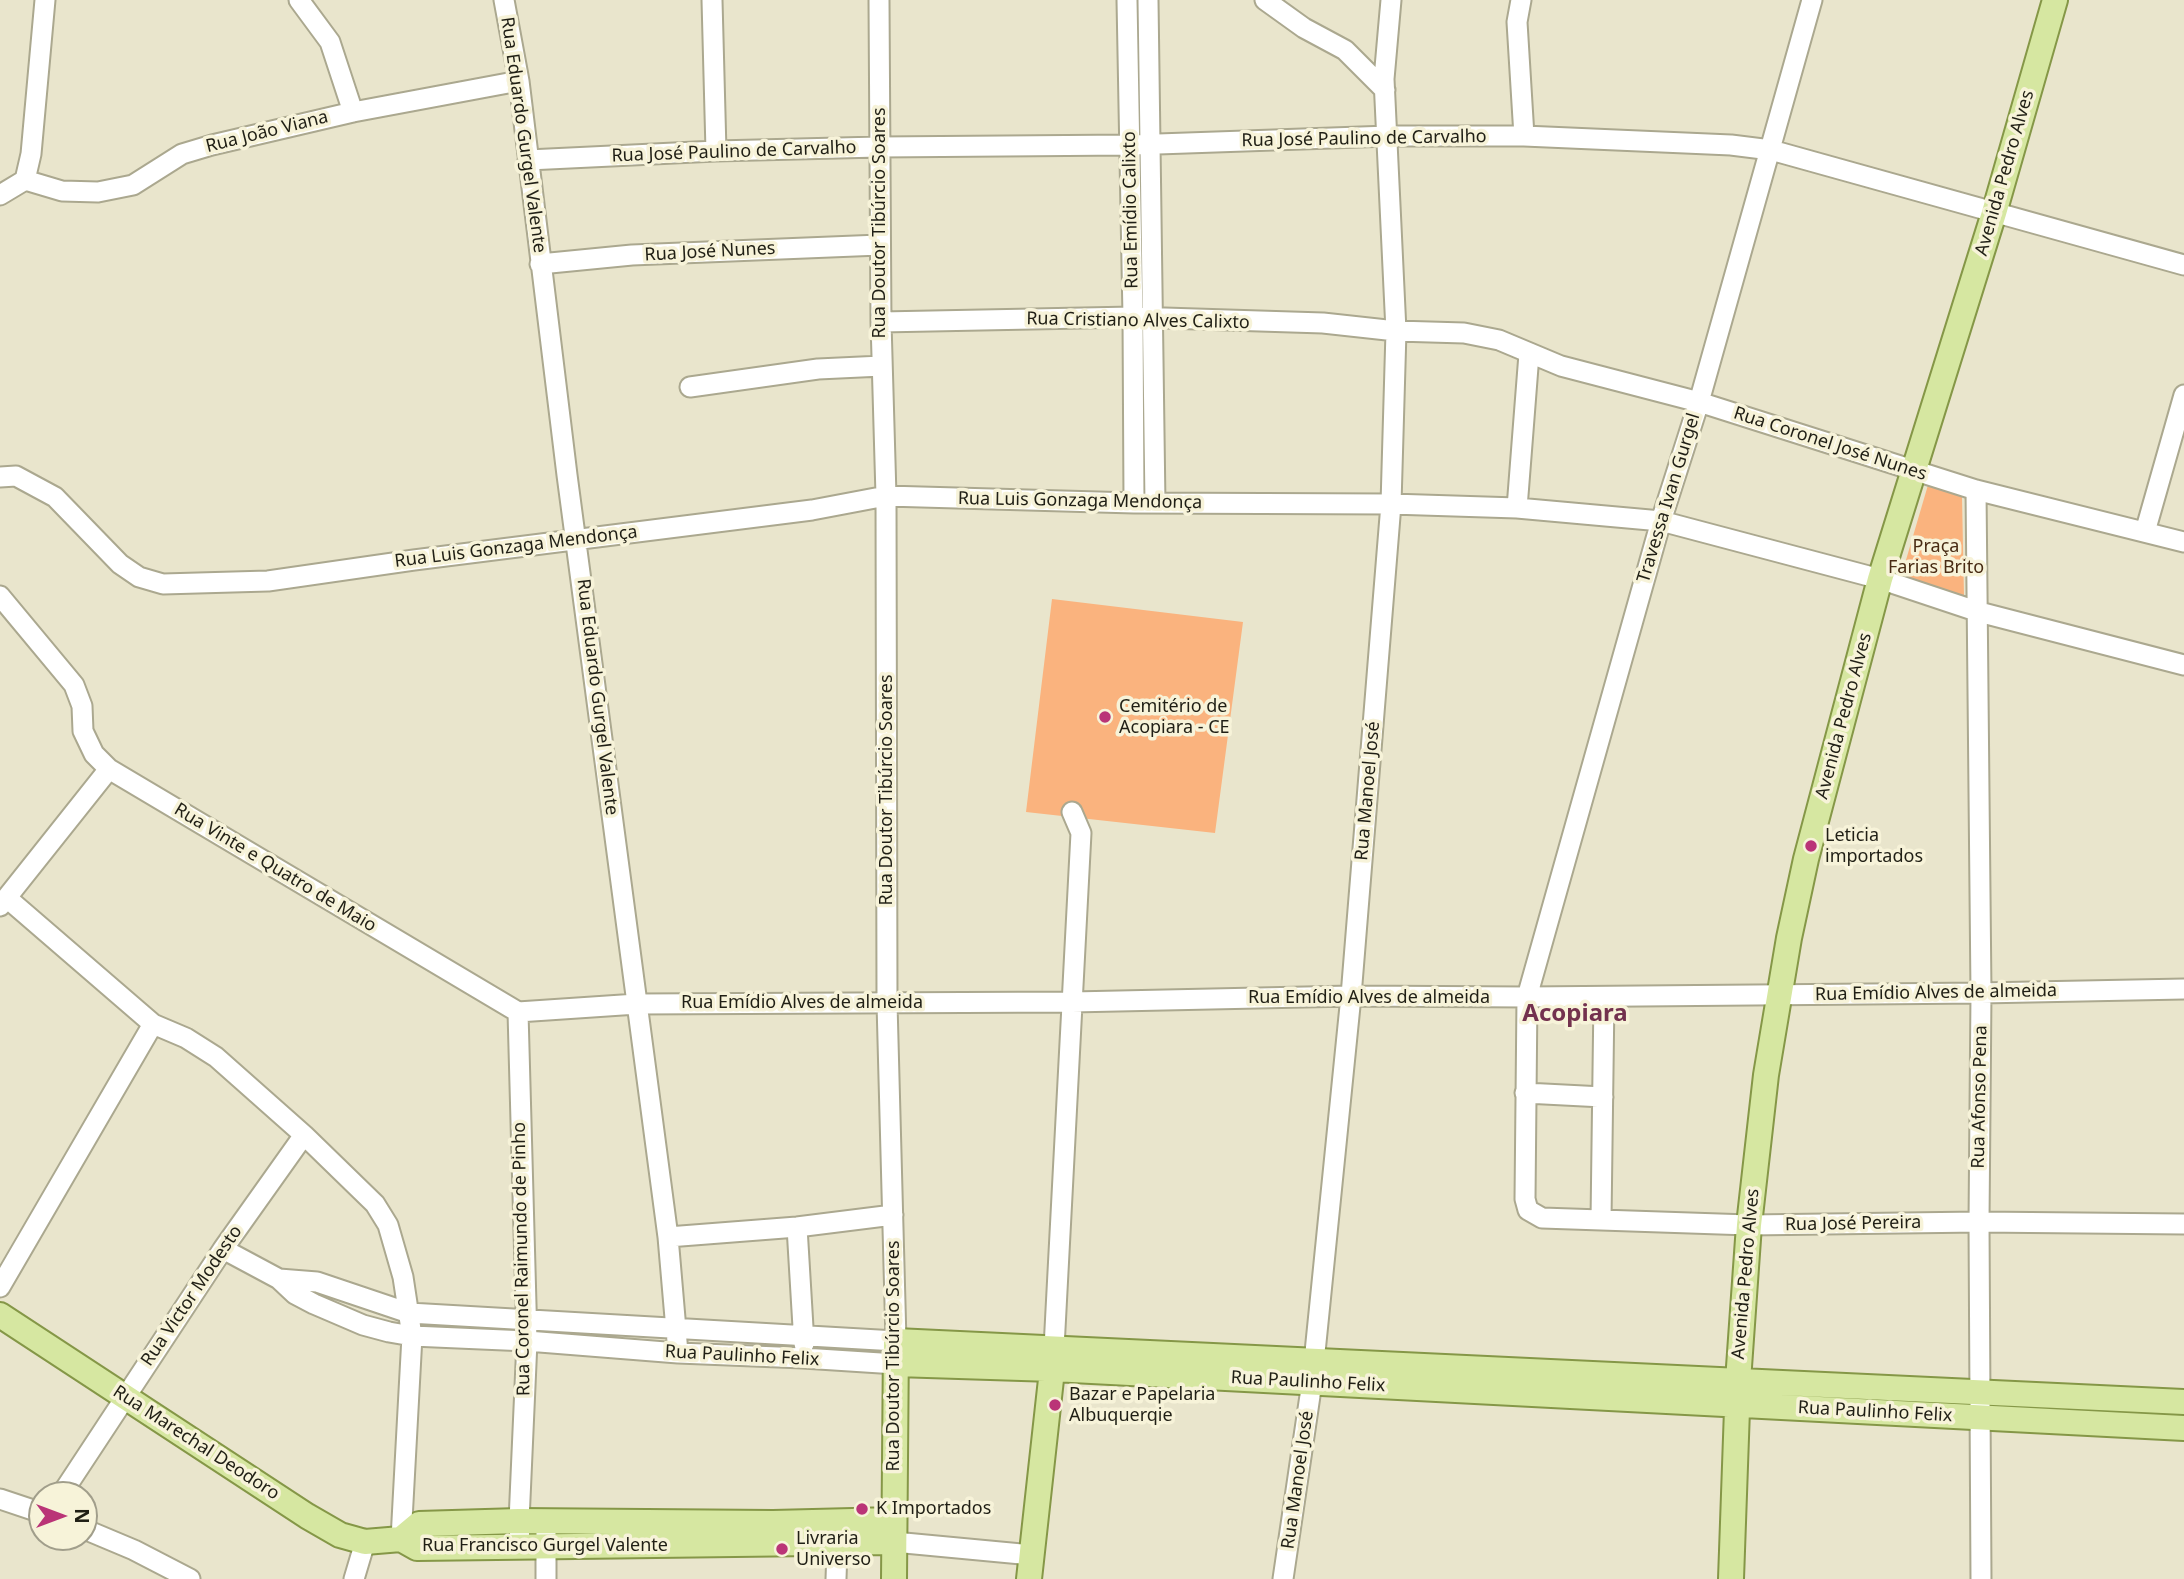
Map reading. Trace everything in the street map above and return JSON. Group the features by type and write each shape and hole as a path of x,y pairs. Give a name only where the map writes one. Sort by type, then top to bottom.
{"main road":[{"name":"Avenida Pedro Alves","path":"1731,1579 1737,1393 1749,1225 1777,995 1806,859 1880,579 1994,213 2055,0"},
{"name":"Rua Marechal Deodoro","path":"0,1315 340,1535 365,1542 401,1539"},
{"name":"Rua Paulinho Felix","path":"896,1353 1737,1393 1980,1418 2184,1428"},
{"name":"Rua Doutor Tibúrcio Soares","path":"894,1579 896,1353"},
{"path":"1031,1567 1053,1359"},
{"name":"Rua Paulinho Felix","path":"1737,1393 1981,1391 2184,1402"},
{"name":"Rua Francisco Gurgel Valente","path":"738,1534 519,1521 419,1524 401,1539 417,1548 545,1548 738,1534 893,1531"}],"street":[{"path":"0,195 25,180 31,154 45,0"},
{"path":"299,0 330,42 352,111"},
{"name":"Rua Eduardo Gurgel Valente","path":"504,0 519,81 540,264 668,1237 678,1353"},
{"path":"712,0 716,150"},
{"name":"Rua Doutor Tibúrcio Soares","path":"879,0 881,322 886,496 887,1003 896,1353"},
{"name":"Rua Emídio Calixto","path":"1127,0 1129,145 1155,503"},
{"name":"Rua Emídio Calixto","path":"1134,503 1150,144 1148,0"},
{"path":"1265,0 1304,28 1345,50 1385,90"},
{"name":"Rua Manoel José","path":"1283,1579 1313,1371 1352,996 1391,504 1396,331 1385,90 1391,0"},
{"path":"1521,0 1517,22 1524,136"},
{"name":"Travessa Ivan Gurgel","path":"1527,997 1812,0"},
{"name":"Rua João Viana","path":"25,180 62,191 98,192 133,185 182,154 212,145 352,111 519,81"},
{"name":"Rua José Paulino de Carvalho","path":"528,160 716,150 1129,145 1388,136 1524,136 1731,145 1771,150 2184,265"},
{"name":"Rua José Nunes","path":"540,264 632,255 880,245"},
{"name":"Rua Cristiano Alves Calixto","path":"881,322 1143,318 1324,323 1396,331"},
{"name":"Rua Coronel José Nunes","path":"1396,331 1464,333 1499,340 1561,366 1699,402 1976,490 2184,542"},
{"path":"1517,508 1529,354"},
{"path":"690,387 818,369 882,366"},
{"path":"2145,531 2184,395"},
{"name":"Rua Luis Gonzaga Mendonça","path":"0,477 16,476 55,497 120,564 139,577 163,584 268,581 812,510 886,496 1134,503 1391,504 1517,508 1661,521 1880,579 1979,611 2184,665"},
{"name":"Rua Afonso Pena","path":"1976,490 1981,993 1981,1579"},
{"name":"Rua Vinte e Quatro de Maio","path":"0,596 74,685 82,706 83,731 94,754 109,769 519,1012"},
{"path":"109,769 3,902 153,1024 186,1038 216,1057 304,1135 375,1204 388,1225 401,1268 412,1336 401,1539"},
{"path":"1053,1359 1082,833 1072,812"},
{"name":"Rua Emídio Alves de almeida","path":"637,1004 1072,1002 1352,996 1604,997 2184,989"},
{"name":"Rua José Pereira","path":"1527,997 1525,1199 1528,1210 1542,1218 1749,1225 1979,1222 2184,1224"},
{"path":"1601,1220 1604,997"},
{"path":"519,1012 637,1004"},
{"name":"Rua Coronel Raimundo de Pinho","path":"519,1012 527,1341 520,1547"},
{"path":"0,1287 153,1024"},
{"path":"1525,1093 1602,1097"},
{"name":"Rua Victor Modesto","path":"70,1481 223,1249 304,1135"},
{"path":"668,1237 797,1227 893,1215"},
{"path":"797,1227 805,1334 803,1358"},
{"name":"Rua Paulinho Felix","path":"223,1249 279,1279 295,1294 362,1325 412,1336 803,1358 896,1353"},
{"name":"Rua Paulinho Felix","path":"279,1279 317,1282 409,1313 805,1334 896,1353"},
{"path":"0,1499 28,1508"},
{"path":"546,1579 547,1521"},
{"path":"893,1531 1031,1567"},
{"path":"836,1579 842,1532"},
{"path":"98,1535 190,1579"},
{"path":"354,1579 365,1542"}],"green space":[{"name":"Praça Farias Brito","path":"1928,485 1962,497 1964,596 1901,577"},
{"path":"1052,599 1243,622 1215,833 1026,812"}],"place":[{"name":"Cemitério de Acopiara - CE","path":"1105,717"},
{"name":"Leticia importados","path":"1811,846"},
{"name":"Bazar e Papelaria Albuquerqie","path":"1055,1405"},
{"name":"K Importados","path":"862,1509"},
{"name":"Livraria Universo","path":"782,1549"}],"district":[{"name":"Acopiara","path":"1575,1014"}]}
